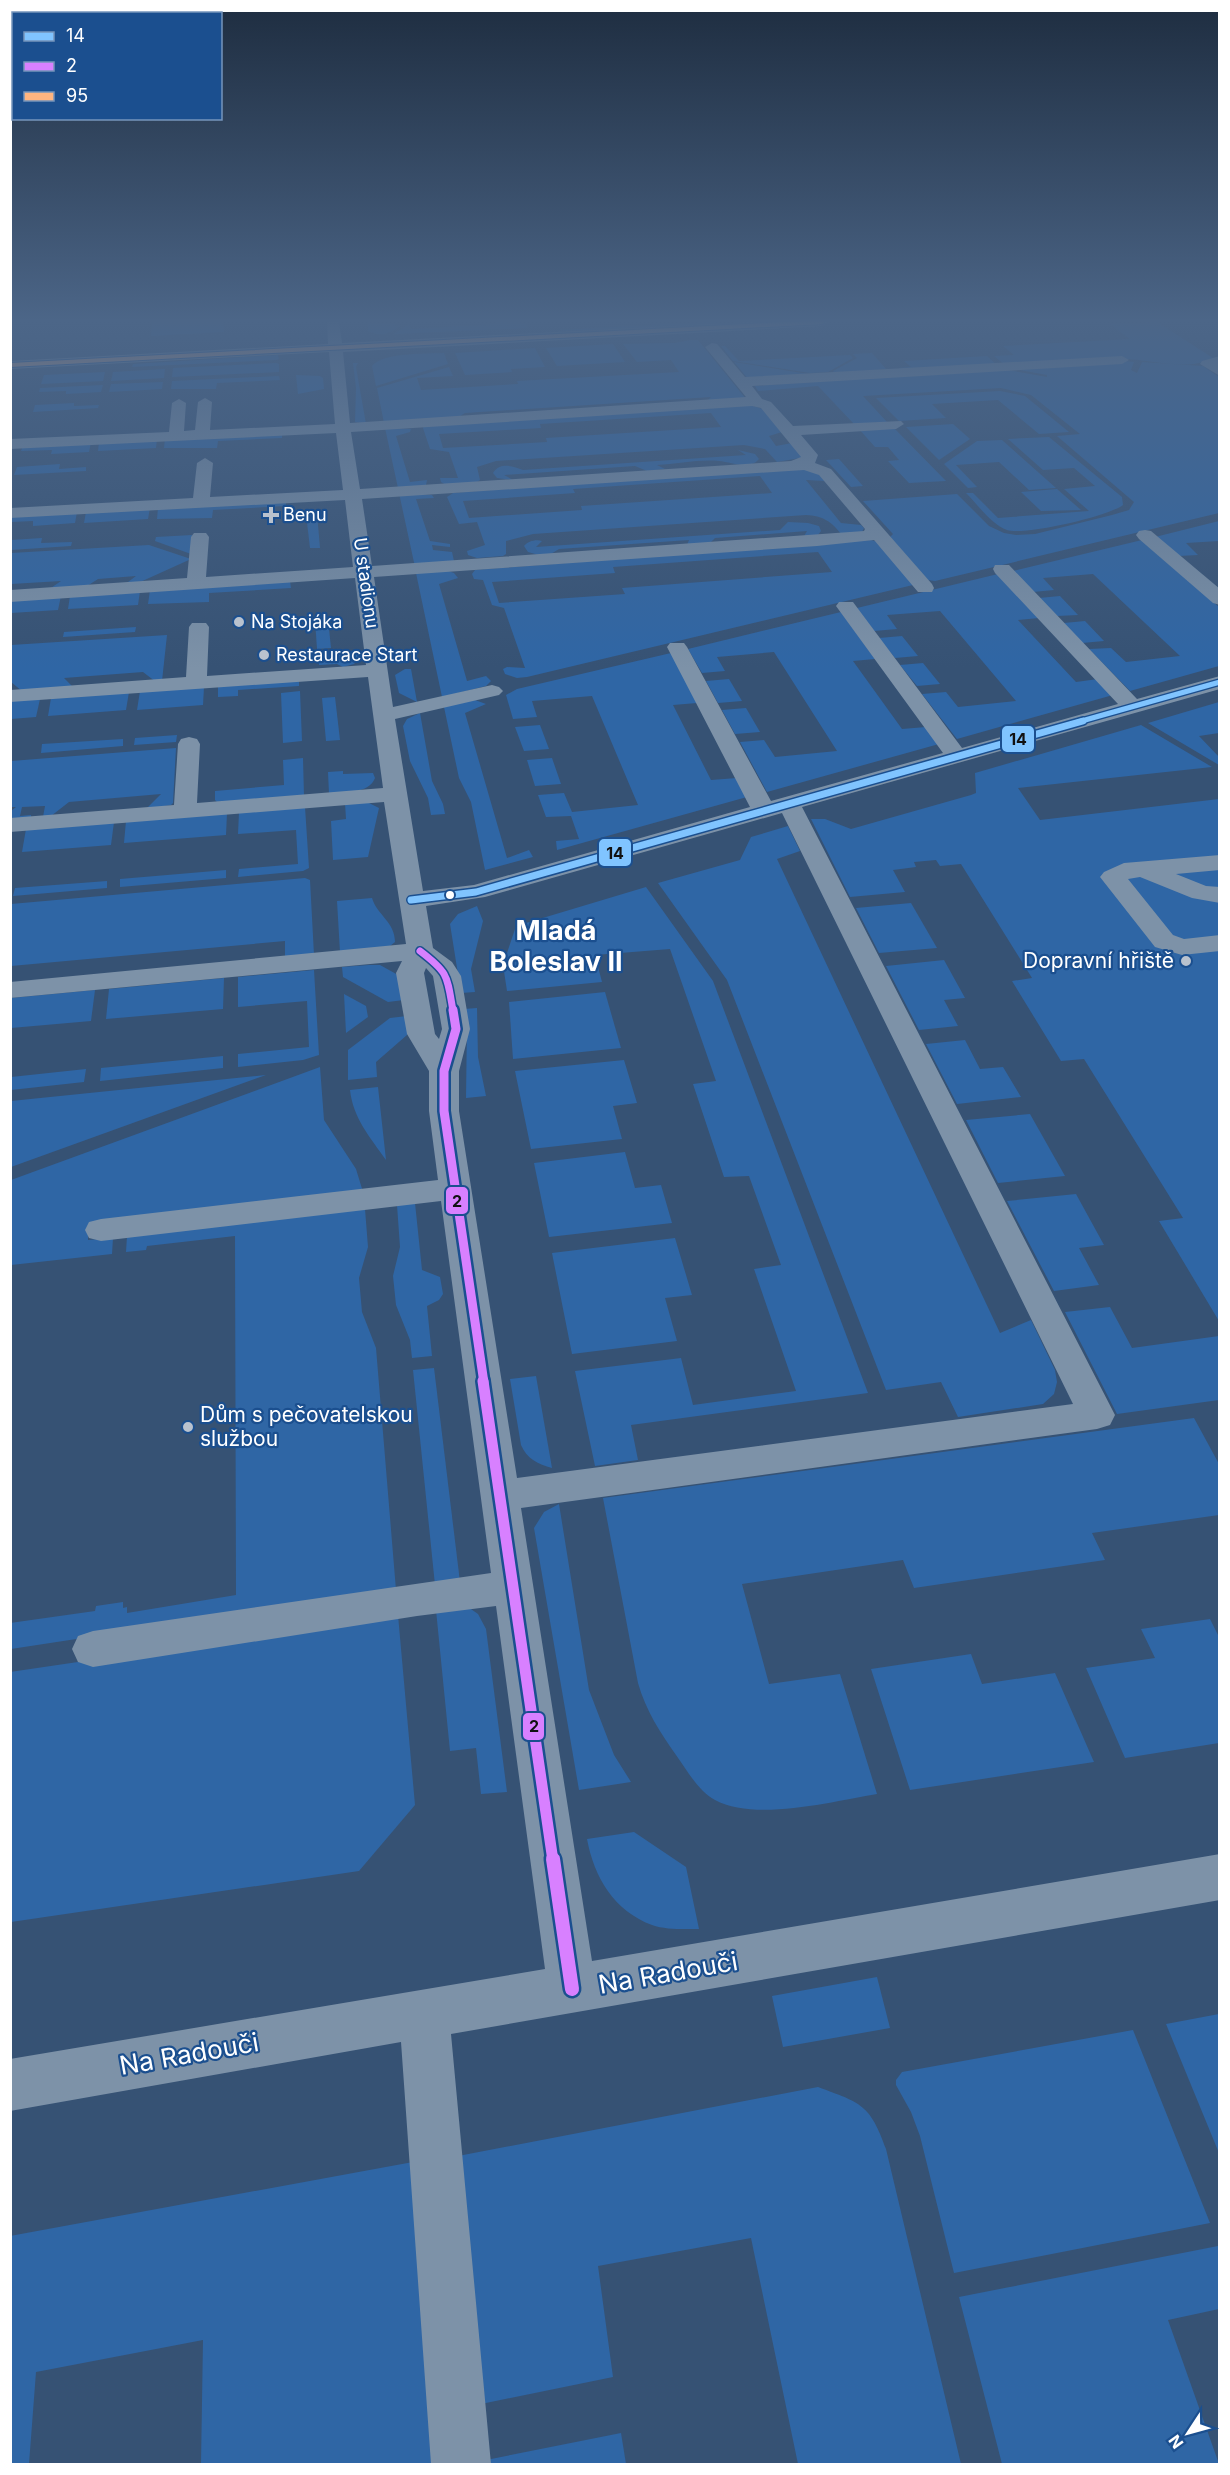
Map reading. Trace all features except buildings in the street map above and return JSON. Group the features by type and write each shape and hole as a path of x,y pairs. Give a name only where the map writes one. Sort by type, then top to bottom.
{"street":[{"path":"10,444 145,438"},
{"name":"U stadionu","path":"345,438 386,715 395,794 420,951"},
{"path":"794,438 810,458 795,465"},
{"path":"201,502 205,463"},
{"path":"10,513 477,487 795,465 813,466 825,472 925,588"},
{"path":"10,596 365,574 500,561 858,538 869,536 874,528"},
{"path":"1145,535 1220,599"},
{"path":"196,584 200,537"},
{"path":"1002,569 1133,707"},
{"path":"846,606 957,756"},
{"path":"196,683 199,627"},
{"path":"500,1496 1097,1415 797,819 776,808 677,646"},
{"path":"10,696 379,670"},
{"path":"411,900 476,892 1220,682"},
{"path":"386,715 492,691"},
{"path":"185,811 189,744"},
{"path":"10,825 395,794"},
{"path":"1220,862 1119,872 1113,877 1160,938 1169,944 1182,947 1220,943"},
{"path":"1143,869 1201,893 1218,897"},
{"path":"10,990 420,951 410,974 420,1035 444,1071 444,1111 455,1190 572,1989"},
{"path":"101,1230 455,1190"},
{"path":"93,1649 417,1599 513,1587"},
{"name":"Na Radouči","path":"10,2085 1220,1877"},
{"path":"424,2015 461,2464"}],"shaded area":[{"path":"165,438 282,438 218,441 217,448 164,448"},
{"path":"387,438 396,438 410,482 427,480 426,485 398,488"},
{"path":"426,438 440,438 443,448 547,442 546,438 554,438 770,438 776,446 792,443 802,457 777,462 765,449 744,445 496,461 477,467 480,480 477,482 446,485 441,482 440,478 458,478 449,452 430,449"},
{"path":"867,438 903,438 946,481 909,483 888,461 899,460 888,447 875,447"},
{"path":"916,438 970,439 939,460"},
{"path":"1050,438 1122,497 1123,505 1101,514 1047,528 1016,531 1001,527 966,493 973,493 998,518 1089,511 1064,489 1095,486 1074,468 1043,470 1008,439"},
{"path":"1059,438 1219,438 1219,513 935,581 928,580 890,537 893,534 863,501 957,494 989,526 1004,533 1016,535 1035,534 1112,515 1129,510 1134,502"},
{"path":"157,439 156,448 98,451 99,442"},
{"path":"1002,440 1056,488 1029,490 999,462 956,465 977,487 968,488 944,464 977,441"},
{"path":"91,442 89,452 51,454 52,450 21,451 23,446"},
{"path":"738,450 755,454 759,459 750,465 704,461 657,465 665,469 647,471 635,466 504,475 513,480 497,478 493,473 503,466 523,470 746,455"},
{"path":"839,459 863,486 851,487 826,460"},
{"path":"60,464 59,469 86,467 86,471 14,475 17,467"},
{"path":"801,468 817,472 825,481 806,480 841,523 861,525 864,528 862,532 842,535 826,520 806,515 533,534 506,541 506,554 503,556 477,558 468,555 467,551 485,545 477,522 459,524 447,497 453,493","holes":["760,476 772,493 581,506 582,510 469,518 463,501 575,493 573,489"]},
{"path":"1057,489 1081,510 1041,511 1021,492"},
{"path":"399,493 432,495 434,498 416,499 430,541 450,544 450,547 432,545 433,550 452,552 454,561 415,567"},
{"path":"286,500 286,506 213,510 212,518 157,519 158,508"},
{"path":"150,508 148,519 84,523 86,512"},
{"path":"77,512 75,523 33,526 33,521 11,522 11,516"},
{"path":"317,513 320,548 310,548 306,514"},
{"path":"1219,521 1219,541 1186,543 1198,555 1178,556 1155,537"},
{"path":"788,522 819,526 821,531 818,535 803,538 807,531 715,538 708,545 687,545 689,540 559,549 546,557 528,552 524,546 535,540 542,541 536,547 780,530"},
{"path":"192,535 191,554 155,541 156,537"},
{"path":"42,538 41,543 72,542 71,546 11,550 11,540"},
{"path":"871,540 878,542 913,585 517,678 505,674 503,669 507,667 525,668 504,608 492,605 483,580 474,579 472,574 475,570","holes":["818,552 832,572 622,588 625,594 499,603 492,582 615,573 613,567"]},
{"path":"1142,540 1219,607 1219,666 1130,691 1089,649 1111,648 1126,662 1180,656 1093,574 1043,578 1054,590 1033,592 1013,571"},
{"path":"149,545 191,559 138,583 124,585 136,576 98,579 84,588 48,590 61,581 11,584 11,553"},
{"path":"448,571 454,573 458,578 439,584 467,681 486,676 491,681 486,686 442,697 416,573"},
{"path":"998,574 1039,618 1018,620 1076,682 1098,679 1113,695 957,739 922,694 946,692 958,707 1016,701 940,611 887,615 897,629 874,631 857,608"},
{"path":"290,581 291,588 209,593 209,602 148,604 150,590"},
{"path":"140,591 138,605 68,609 70,596"},
{"path":"61,596 58,610 11,613 11,599"},
{"path":"1060,596 1078,615 1057,616 1039,598"},
{"path":"841,612 875,659 853,661 902,729 926,727 939,744 767,792 740,742 764,740 775,757 837,751 774,652 717,657 725,671 702,673 688,649"},
{"path":"328,619 331,648 317,649 315,620"},
{"path":"1085,621 1104,641 1082,643 1064,623"},
{"path":"136,627 135,632 63,637 64,632"},
{"path":"167,635 162,681 156,682 143,672 64,678 74,688 22,691 11,682 11,645"},
{"path":"902,636 918,656 895,658 879,638"},
{"path":"356,651 360,657 354,664 343,667 337,664 319,665 318,654"},
{"path":"671,653 697,703 673,705 711,780 737,778 747,797 557,850 556,841 579,839 571,816 546,817 538,795 564,793 572,812 638,805 592,696 532,701 537,717 513,719 506,695 517,689"},
{"path":"923,663 940,684 917,686 900,665"},
{"path":"405,669 411,669 417,702 399,693 395,675"},
{"path":"729,679 742,701 718,703 706,681"},
{"path":"299,680 299,686 238,690 238,696 218,697 218,686"},
{"path":"204,687 203,705 137,710 140,691"},
{"path":"300,691 302,741 283,743 281,693"},
{"path":"129,692 126,710 48,716 51,698"},
{"path":"335,697 340,740 326,741 322,698"},
{"path":"40,699 36,717 11,719 11,701"},
{"path":"475,700 486,704 465,713 507,858 529,850 533,857 485,870 471,802 459,778 444,707"},
{"path":"1219,702 1219,733 1199,736 1219,757 1219,765 1148,723"},
{"path":"746,708 760,732 735,734 722,710"},
{"path":"420,713 432,781 443,804 445,814 431,815 428,798 410,761 403,726 407,719"},
{"path":"540,725 549,749 524,751 515,727"},
{"path":"1141,725 1212,767 1018,788 1040,820 1219,799 1219,1321 1159,1221 1183,1218 1084,1059 1061,1061 1012,981 1032,978 961,864 940,866 936,860 914,862 916,867 893,870 905,892 850,897 811,819 825,819 851,829 971,795 976,793 975,773"},
{"path":"177,735 176,742 134,745 135,738"},
{"path":"123,739 123,746 41,753 42,744"},
{"path":"176,748 173,803 171,805 146,809 161,794 69,802 51,816 43,817 45,806 22,807 20,816 31,815 31,818 11,820 11,811 16,807 11,807 11,761"},
{"path":"303,758 304,796 217,802 215,800 215,791 284,785 283,760"},
{"path":"552,758 561,784 535,786 527,760"},
{"path":"343,771 343,774 373,773 375,778 362,790 329,794 328,772"},
{"path":"345,803 369,803 379,808 368,857 333,860 331,821 346,819"},
{"path":"305,807 309,868 303,871 238,877 239,869 298,864 296,830 238,834 239,812"},
{"path":"227,813 226,835 124,843 126,821"},
{"path":"114,822 111,845 22,852 26,829"},
{"path":"788,826 800,851 777,859 1000,1333 1031,1320 1055,1370 1057,1382 1054,1394 1043,1404 958,1417 941,1382 886,1390 727,980 658,883 740,860 751,837"},
{"path":"226,870 226,878 120,887 120,879"},
{"path":"305,878 310,880 314,955 285,957 285,941 11,966 11,904"},
{"path":"107,881 107,888 13,896 15,888"},
{"path":"646,887 713,981 868,1393 631,1425 638,1460 595,1466 575,1371 681,1358 693,1405 796,1391 754,1269 781,1265 749,1176 724,1177 693,1084 716,1081 670,949 595,955 602,982 507,991 503,965 516,926"},
{"path":"372,898 392,929 395,942 390,946 340,952 337,901"},
{"path":"911,903 937,948 879,953 856,908"},
{"path":"477,906 483,921 471,969 475,992 461,993 450,924 458,914"},
{"path":"944,960 965,998 944,1000 958,1026 919,1030 886,966"},
{"path":"380,965 398,975 404,1000 388,1002 343,977 342,967"},
{"path":"314,970 319,1055 303,1060 238,1067 238,1054 309,1047 307,1001 238,1007 238,977"},
{"path":"224,978 223,1009 106,1019 109,989"},
{"path":"95,990 91,1021 11,1028 11,998"},
{"path":"605,992 621,1048 513,1059 509,1002"},
{"path":"344,994 366,1006 368,1017 346,1033"},
{"path":"477,1008 478,1057 486,1096 466,1098 467,1023 464,1009"},
{"path":"407,1016 407,1035 376,1062 377,1077 348,1080 348,1050 390,1018"},
{"path":"965,1040 980,1069 1003,1067 1021,1097 957,1104 926,1044"},
{"path":"223,1056 223,1068 100,1081 101,1068"},
{"path":"624,1060 637,1103 613,1106 622,1139 531,1149 515,1071"},
{"path":"320,1067 324,1120 356,1169 363,1192 88,1224 88,1240 113,1238 112,1254 11,1265 11,1180"},
{"path":"86,1069 84,1082 11,1090 11,1077"},
{"path":"266,1075 11,1167 11,1101"},
{"path":"378,1087 386,1160 358,1118 350,1090"},
{"path":"1030,1114 1065,1176 998,1183 966,1120"},
{"path":"625,1152 635,1188 661,1185 672,1223 549,1237 534,1163"},
{"path":"1076,1194 1104,1245 1079,1248 1099,1285 1054,1291 1007,1201"},
{"path":"415,1203 422,1270 440,1277 443,1294 439,1300 427,1306 432,1356 412,1358 410,1340 396,1305 393,1276 400,1247 397,1205"},
{"path":"365,1209 368,1247 359,1278 362,1312 376,1348 396,1590 11,1649 10,1623 95,1611 96,1606 123,1602 123,1608 127,1607 127,1613 236,1595 235,1236 147,1246 146,1250 126,1252 127,1236"},
{"path":"675,1238 692,1295 665,1298 677,1341 572,1354 552,1253"},
{"path":"1110,1307 1132,1348 1219,1336 1219,1400 1117,1414 1065,1312"},
{"path":"434,1368 460,1582 435,1585 413,1370"},
{"path":"536,1376 552,1468 534,1460 526,1454 521,1445 510,1379"},
{"path":"1194,1418 1219,1464 1219,1515 1092,1533 1105,1560 914,1588 903,1560 742,1584 769,1684 840,1674 877,1794 817,1805 772,1810 732,1806 715,1800 698,1786 654,1721 638,1683 603,1498"},
{"path":"559,1504 589,1690 614,1755 631,1782 579,1790 534,1528 544,1512"},
{"path":"468,1607 478,1614 486,1629 507,1792 481,1794 476,1748 450,1751 436,1610"},
{"path":"398,1615 415,1805 359,1871 11,1922 10,1672"},
{"path":"1210,1619 1219,1637 1219,1743 1125,1758 1086,1668 1155,1658 1141,1629"},
{"path":"971,1654 982,1684 1055,1673 1094,1762 910,1790 871,1669"},
{"path":"634,1832 686,1867 699,1929 652,1925 627,1911 608,1891 595,1867 587,1839"},
{"path":"877,1977 890,2028 783,2047 772,1996"},
{"path":"1220,2014 1219,2153 1166,2024"},
{"path":"1133,2030 1210,2223 954,2273 920,2136 911,2112 896,2085 896,2080 902,2072"},
{"path":"818,2087 845,2097 862,2107 875,2123 886,2149 961,2464 798,2464 751,2238 598,2266 613,2377 481,2404 458,2156"},
{"path":"413,2162 434,2464 201,2464 203,2340 36,2372 29,2464 11,2464 10,2236"},
{"path":"1218,2246 1219,2309 1168,2320 1219,2464 1002,2464 959,2297"},
{"path":"621,2433 626,2464 486,2464 486,2460"}],"transit line":[{"name":"14","path":"411,900 476,892 1220,682"},
{"name":"2","path":"420,951 442,968 447,976 456,1029 444,1071 444,1111 572,1989"}],"place":[{"name":"Benu","path":"271,515"},
{"name":"Na Stojáka","path":"239,622"},
{"name":"Restaurace Start","path":"264,655"},
{"name":"Dopravní hřiště","path":"1186,961"},
{"name":"Dům s pečovatelskou službou","path":"188,1427"}],"district":[{"name":"Mladá Boleslav II","path":"556,946"}]}
